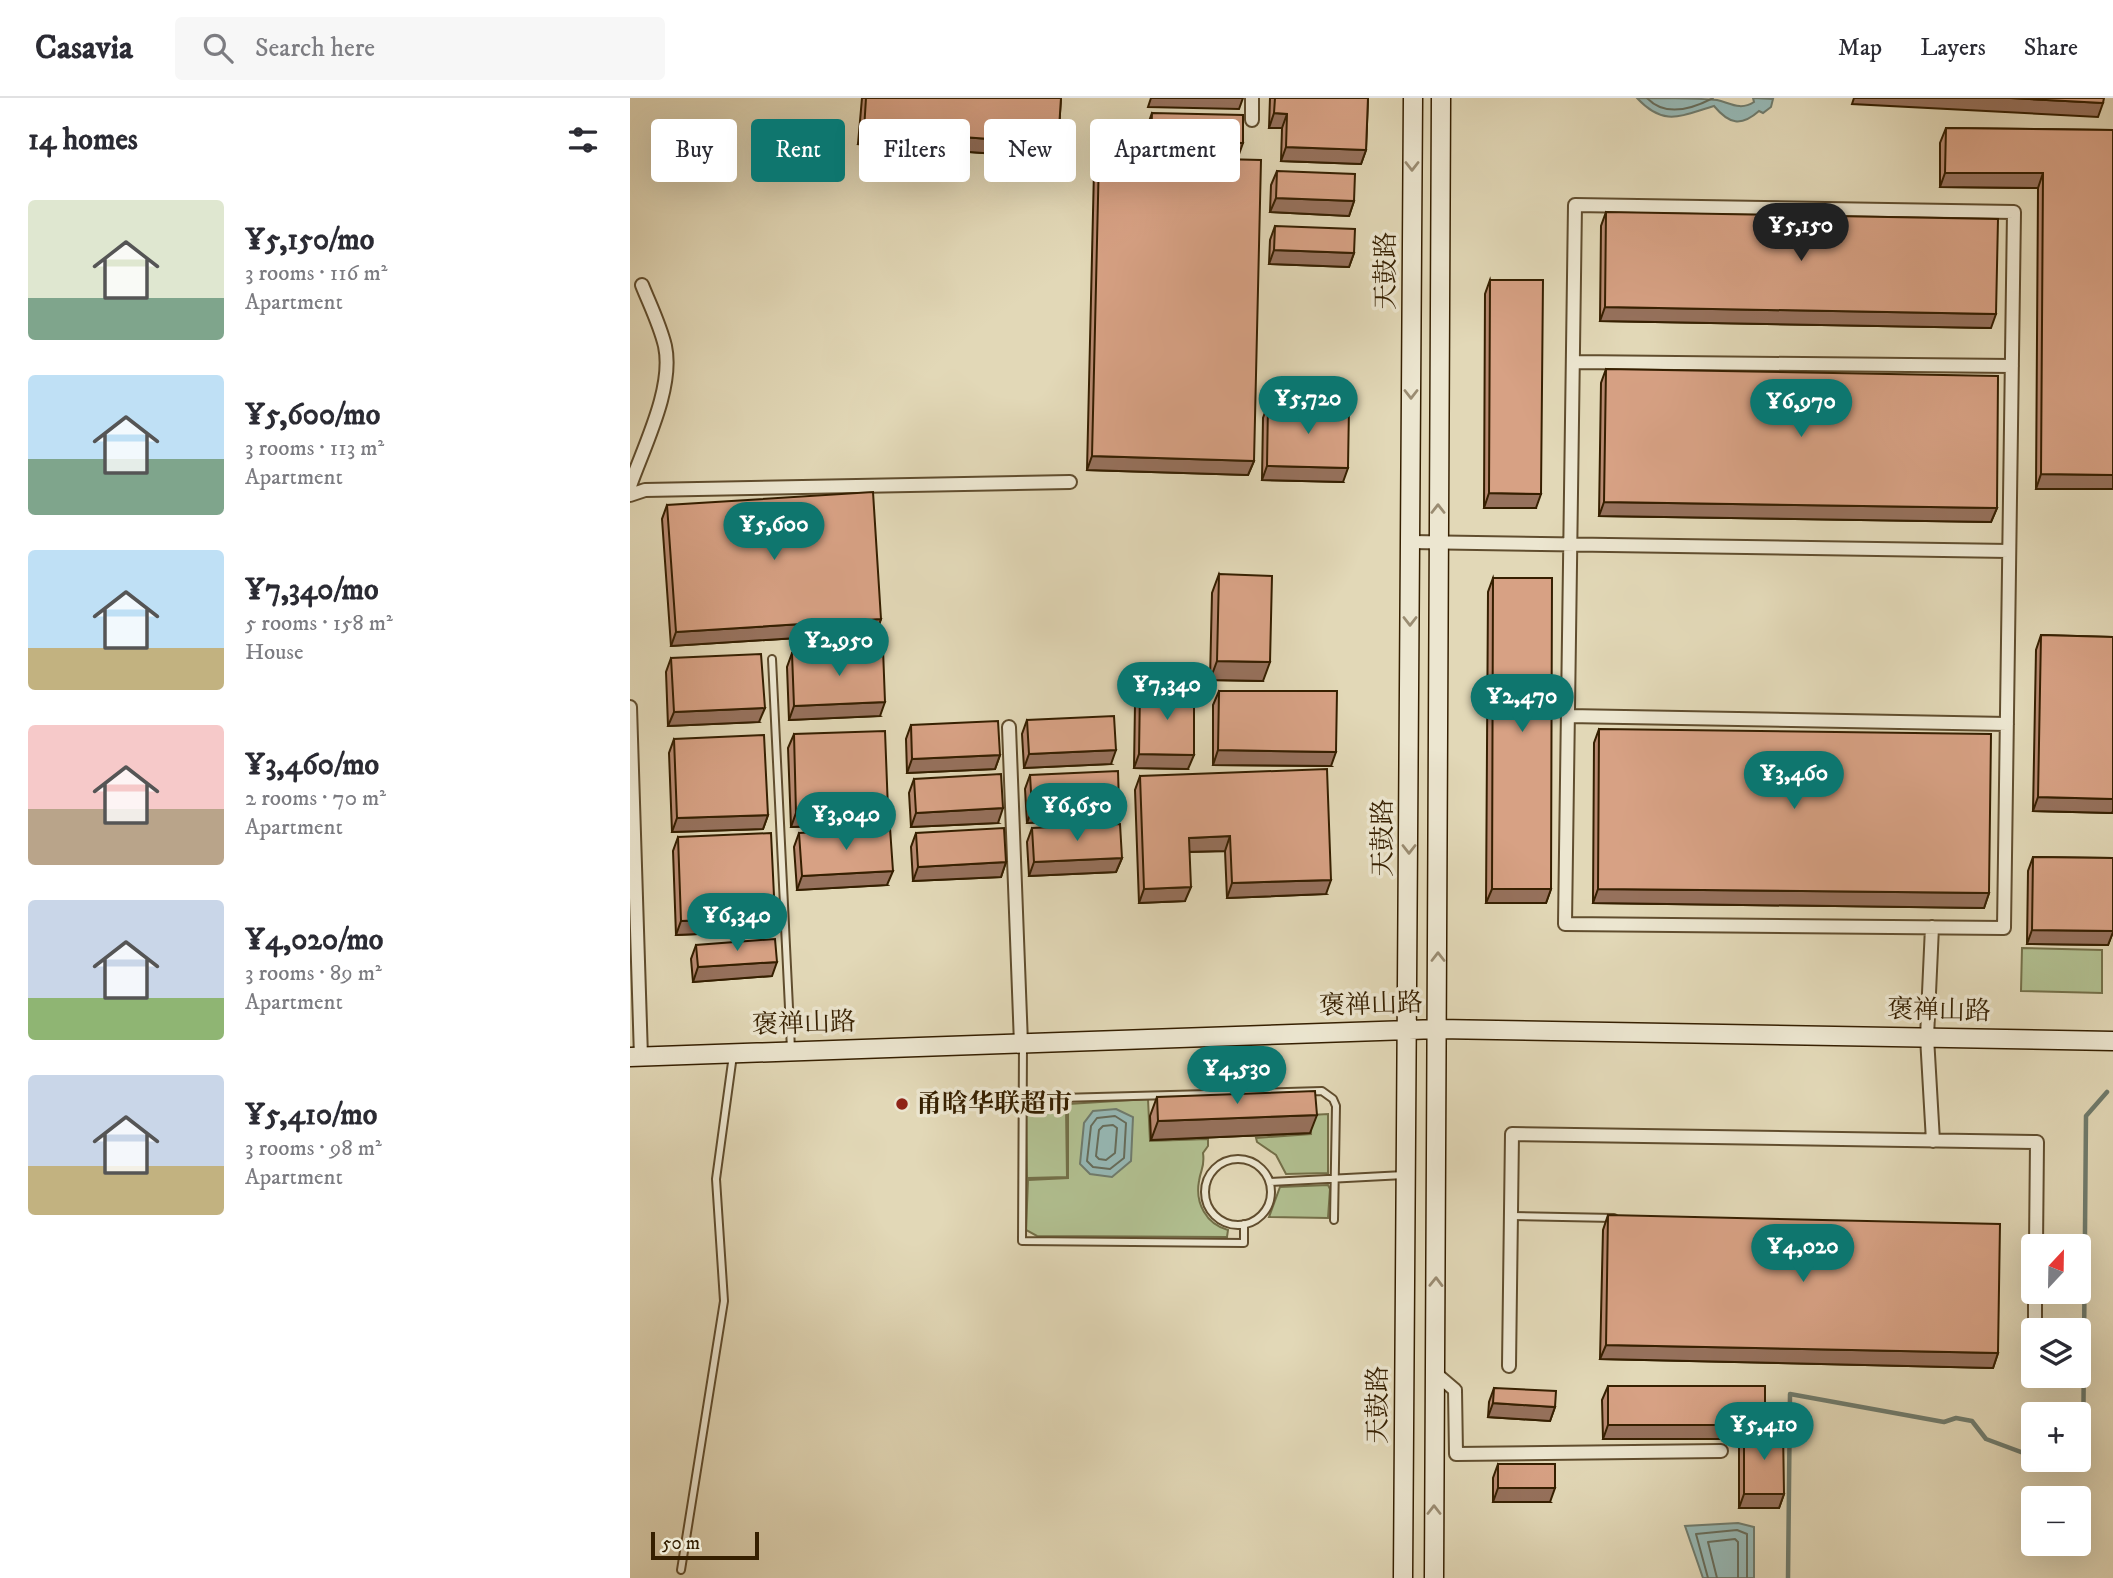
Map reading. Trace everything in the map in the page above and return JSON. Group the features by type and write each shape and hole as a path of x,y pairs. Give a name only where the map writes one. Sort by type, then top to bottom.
{"main road":[{"name":"天鼓路","path":"1403,1578 1413,98"},
{"name":"天鼓路","path":"1434,1578 1441,98"},
{"name":"褒禅山路","path":"635,1057 1438,1029 2113,1041"}],"street":[{"path":"1252,98 1252,120"},
{"path":"1575,205 2014,212 2012,366 2004,928 1566,924 1575,205"},
{"path":"630,486 663,394 666,371 665,347 642,285"},
{"path":"1573,362 2012,366"},
{"path":"630,495 646,489 1070,482"},
{"path":"1410,542 2009,551"},
{"path":"630,707 635,1057"},
{"path":"1568,716 2007,724"},
{"path":"1009,727 1022,1044"},
{"path":"1932,927 1927,1037 1933,1140"},
{"path":"1509,1366 1512,1134 2037,1142 2036,1234"},
{"path":"1435,1374 1455,1391 1457,1454 1721,1451"}],"lane":[{"path":"772,659 791,1051"},
{"path":"1022,1044 1022,1241 1244,1243 1244,1224"},
{"path":"681,1570 724,1301 716,1180 733,1053"},
{"path":"1023,1099 1322,1091 1333,1099 1336,1106 1334,1220"},
{"path":"1235,1159 1256,1164 1264,1172 1271,1193 1269,1204 1263,1213 1244,1224 1223,1221 1214,1215 1205,1196 1209,1175 1225,1162 1235,1159"},
{"path":"1269,1182 1406,1174"},
{"path":"1511,1216 1617,1218"}],"green space":[{"path":"2022,948 2102,950 2102,993 2021,991"},
{"path":"1148,1099 1150,1141 1208,1139 1208,1146 1203,1153 1199,1197 1208,1218 1228,1230 1227,1237 1037,1236 1026,1230 1028,1180 1068,1178 1068,1104"},
{"path":"1026,1107 1066,1107 1067,1177 1027,1178"},
{"path":"1328,1114 1328,1173 1286,1174 1276,1155 1257,1142 1256,1138 1311,1134 1311,1115"},
{"path":"1328,1185 1328,1218 1269,1217 1280,1187"}],"water":[{"path":"1637,98 1717,100 1740,106 1754,102 1753,98 1773,99 1771,107 1763,113 1759,111 1746,120 1735,121 1725,117 1714,106 1682,116 1664,116"},
{"path":"1116,1109 1133,1117 1131,1161 1112,1177 1090,1174 1080,1164 1084,1123 1093,1111"},
{"path":"1738,1523 1754,1527 1754,1578 1703,1578 1685,1526"}],"building":[{"path":"866,98 1061,98 1060,119 984,119 984,139 970,138 970,119 865,119"},
{"path":"1275,98 1368,98 1366,150 1286,147 1287,114 1274,113"},
{"path":"2011,98 2104,98 2103,103"},
{"path":"1152,113 1243,115 1243,143 1240,143 1240,119 1152,119"},
{"path":"1946,128 2113,130 2113,475 2041,474 2043,173 1945,173"},
{"path":"1240,159 1261,160 1254,461 1092,456 1098,182 1240,182"},
{"path":"1277,171 1355,174 1354,201 1276,198"},
{"path":"1606,212 1998,219 1996,314 1605,307"},
{"path":"1275,226 1355,229 1354,253 1274,250"},
{"path":"1490,280 1543,280 1541,494 1489,493"},
{"path":"1606,369 1998,376 1997,508 1604,502"},
{"path":"1268,404 1349,406 1348,468 1267,466"},
{"path":"873,492 881,619 676,632 667,505"},
{"path":"1219,574 1272,576 1270,662 1217,661"},
{"path":"1493,578 1552,578 1551,889 1492,889"},
{"path":"2041,635 2113,637 2113,799 2038,797"},
{"path":"883,649 885,702 794,706 792,653"},
{"path":"761,654 765,708 674,712 671,658"},
{"path":"1140,690 1194,690 1194,755 1139,754"},
{"path":"1219,691 1337,691 1336,752 1218,750"},
{"path":"1114,716 1116,750 1029,754 1027,720"},
{"path":"998,721 1000,755 912,759 911,725"},
{"path":"1599,729 1991,734 1989,893 1598,889"},
{"path":"885,731 888,810 796,813 794,734"},
{"path":"764,735 768,815 677,818 674,739"},
{"path":"1327,769 1331,880 1232,883 1230,836 1189,838 1191,887 1144,889 1140,776"},
{"path":"1118,771 1119,805 1032,809 1030,775"},
{"path":"1001,774 1003,808 916,813 914,779"},
{"path":"1120,824 1122,858 1034,862 1032,828"},
{"path":"890,828 893,871 802,876 799,833"},
{"path":"1004,828 1006,862 918,867 916,833"},
{"path":"771,833 775,917 681,921 678,837"},
{"path":"2033,857 2113,858 2113,931 2032,930"},
{"path":"775,939 777,962 698,967 696,945"},
{"path":"1315,1091 1317,1115 1158,1121 1157,1097"},
{"path":"1608,1215 2000,1224 1998,1353 1606,1345"},
{"path":"1608,1386 1765,1386 1765,1425 1608,1425"},
{"path":"1494,1388 1556,1391 1555,1407 1493,1403"},
{"path":"1783,1429 1784,1494 1744,1494 1744,1430"},
{"path":"1498,1464 1555,1464 1555,1488 1498,1488"}],"waterway":[{"path":"2084,1402 2086,1116 2107,1092"},
{"path":"1788,1578 1790,1394 1944,1422 1956,1418 1972,1421 1986,1439 2021,1452"}],"place":[{"name":"甬晗华联超市","path":"902,1104"}]}
